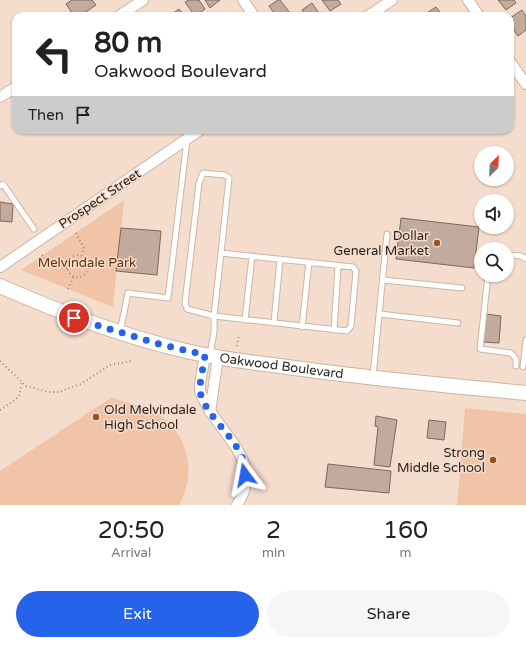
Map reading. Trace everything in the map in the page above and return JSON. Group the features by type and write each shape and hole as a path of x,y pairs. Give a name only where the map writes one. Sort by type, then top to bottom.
{"main road":[{"name":"Oakwood Boulevard","path":"0,286 74,318 120,333 211,356 373,378 526,393"}],"street":[{"path":"125,12 143,0"},
{"path":"243,0 251,12"},
{"path":"374,12 392,0"},
{"path":"468,0 476,12"},
{"path":"514,68 526,84"},
{"path":"0,97 12,89"},
{"name":"Prospect Street","path":"0,267 195,134"},
{"path":"211,356 210,412 238,448 245,467 245,484 242,498 238,504"}],"lane":[{"path":"120,333 128,292 168,298 188,139"},
{"path":"211,356 214,316 229,178 225,175 203,173 199,183 185,303 187,309 214,316 302,327 347,331 351,326 356,271 353,267 221,253"},
{"path":"0,186 3,184 34,229"},
{"path":"373,378 387,234"},
{"path":"245,320 252,256"},
{"path":"514,256 520,256 526,259"},
{"path":"274,323 280,259"},
{"path":"302,327 309,262"},
{"path":"334,330 338,266"},
{"path":"383,280 462,288"},
{"path":"487,282 480,349 511,353 516,359 516,366"},
{"path":"380,314 458,323"},
{"path":"523,367 526,340"}],"path":[{"path":"76,233 84,248 82,256"},
{"path":"75,255 82,256 88,260 89,268 85,275 80,277 74,276 67,268 68,260 75,255"},
{"path":"42,256 50,263 59,267 67,268"},
{"path":"68,289 74,276"},
{"path":"237,346 239,335"},
{"path":"0,361 26,386 59,392 81,384 110,365 131,361"},
{"path":"0,410 19,397 22,382"}],"green space":[{"name":"Melvindale Park","path":"124,200 113,307 21,270"},
{"path":"112,397 144,407 156,413 171,425 178,435 184,446 188,470 184,494 179,505 0,505 0,471"},
{"name":"Strong Middle School","path":"465,408 526,414 526,505 457,505"}],"building":[{"path":"72,0 92,0 96,5 86,12 71,12 66,4"},
{"path":"189,0 199,0 205,9 201,12 192,12 185,2"},
{"path":"205,0 220,0 210,8"},
{"path":"280,0 289,12 273,12 269,6"},
{"path":"322,0 338,0 341,4 330,11"},
{"path":"498,0 514,0 516,3 506,10"},
{"path":"312,3 318,12 303,12 302,10"},
{"path":"436,7 440,12 428,12"},
{"path":"179,9 182,12 175,12"},
{"path":"522,10 526,16 526,30 518,36 514,30 514,15"},
{"path":"0,202 13,204 12,222 0,221"},
{"name":"Dollar General Market","path":"401,218 474,226 474,234 478,234 477,242 474,242 474,268 396,259"},
{"path":"121,228 161,231 157,275 116,271"},
{"path":"486,314 501,316 499,343 483,342"},
{"path":"376,416 397,420 390,467 374,465 378,427 375,426"},
{"path":"429,420 446,422 444,440 427,438"},
{"path":"328,464 391,471 389,493 325,487"}],"place":[{"name":"Dollar General Market","path":"437,243"},
{"name":"Old Melvindale High School","path":"96,417"},
{"name":"Strong Middle School","path":"493,460"}],"route":[{"path":"74,318 155,343 205,355 200,391 210,412 238,448 245,467 245,475"}]}
